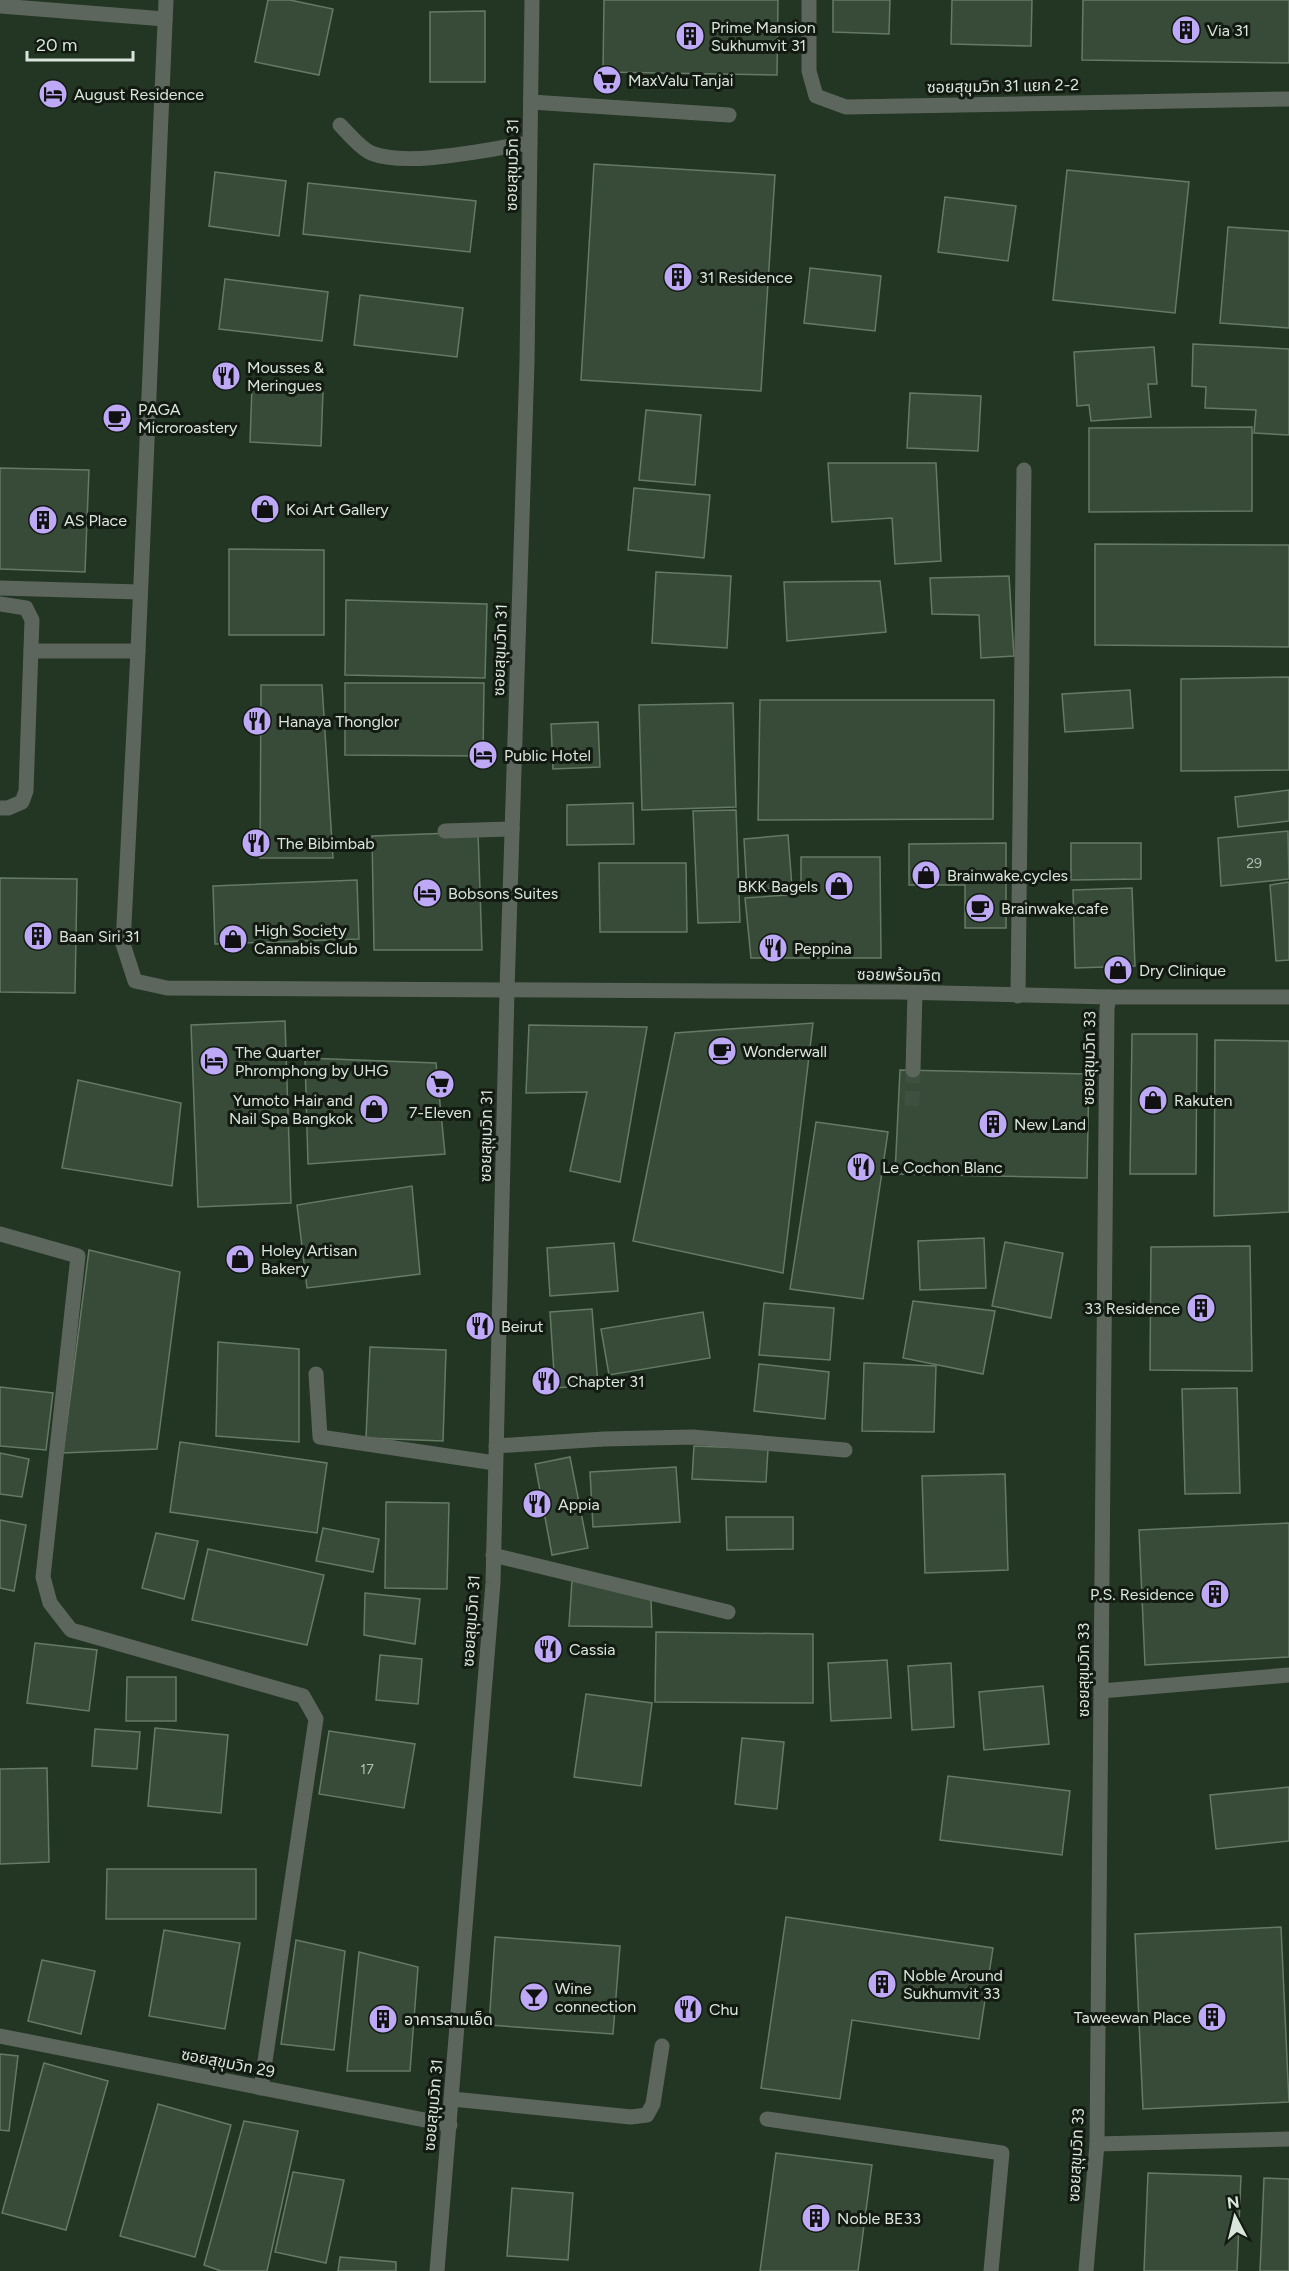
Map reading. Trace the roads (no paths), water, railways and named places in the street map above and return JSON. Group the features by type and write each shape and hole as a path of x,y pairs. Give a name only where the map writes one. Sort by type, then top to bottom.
{"street":[{"path":"31,651 138,651 166,0"},
{"name":"ซอยสุขุมวิท 31","path":"436,2271 450,2125 493,1583 507,990 527,362 532,0"},
{"name":"ซอยสุขุมวิท 31 แยก 2-2","path":"809,0 808,71 816,96 846,107 1289,99"},
{"path":"0,6 165,19"},
{"path":"531,102 729,115"},
{"path":"340,125 369,152 397,159 423,159 530,143"},
{"path":"1018,996 1024,470"},
{"path":"0,588 140,592"},
{"path":"0,604 26,608 32,620 26,791 21,802 8,808 0,808"},
{"name":"ซอยพร้อมจิต","path":"138,651 123,944 135,981 167,988 1289,997"},
{"path":"445,831 512,829"},
{"path":"913,1070 915,993"},
{"name":"ซอยสุขุมวิท 33","path":"1086,2271 1097,2144 1107,1008 1109,997"},
{"path":"0,1234 78,1256 43,1577 50,1603 72,1630 303,1696 316,1719 261,2088"},
{"path":"316,1374 320,1437 495,1462"},
{"path":"496,1446 604,1438 692,1437 845,1450"},
{"path":"493,1555 728,1612"},
{"path":"1101,1690 1289,1675"},
{"name":"ซอยสุขุมวิท 29","path":"0,2036 450,2125"},
{"path":"452,2099 631,2117 647,2115 653,2104 662,2046"},
{"path":"767,2119 1002,2153 991,2271"},
{"path":"1097,2144 1289,2139"}],"tunnel":[{"path":"912,1106 913,1070"}],"place":[{"name":"Via 31","path":"1186,30"},
{"name":"Prime Mansion Sukhumvit 31","path":"690,36"},
{"name":"MaxValu Tanjai","path":"607,80"},
{"name":"August Residence","path":"53,94"},
{"name":"31 Residence","path":"678,277"},
{"name":"Mousses & Meringues","path":"226,376"},
{"name":"PAGA Microroastery","path":"117,418"},
{"name":"Koi Art Gallery","path":"265,509"},
{"name":"AS Place","path":"43,520"},
{"name":"Hanaya Thonglor","path":"257,721"},
{"name":"Public Hotel","path":"483,755"},
{"name":"The Bibimbab","path":"256,843"},
{"name":"Brainwake.cycles","path":"926,875"},
{"name":"BKK Bagels","path":"839,886"},
{"name":"Bobsons Suites","path":"427,893"},
{"name":"Brainwake.cafe","path":"980,908"},
{"name":"Baan Siri 31","path":"38,936"},
{"name":"High Society Cannabis Club","path":"233,939"},
{"name":"Peppina","path":"773,948"},
{"name":"Dry Clinique","path":"1118,970"},
{"name":"Wonderwall","path":"722,1051"},
{"name":"The Quarter Phromphong by UHG","path":"214,1061"},
{"name":"7-Eleven","path":"440,1084"},
{"name":"Rakuten","path":"1153,1100"},
{"name":"Yumoto Hair and Nail Spa Bangkok","path":"374,1109"},
{"name":"New Land","path":"993,1124"},
{"name":"Le Cochon Blanc","path":"861,1167"},
{"name":"Holey Artisan Bakery","path":"240,1259"},
{"name":"33 Residence","path":"1201,1308"},
{"name":"Beirut","path":"480,1326"},
{"name":"Chapter 31","path":"546,1381"},
{"name":"Appia","path":"537,1504"},
{"name":"P.S. Residence","path":"1215,1594"},
{"name":"Cassia","path":"548,1649"},
{"name":"Noble Around Sukhumvit 33","path":"882,1984"},
{"name":"Wine connection","path":"534,1997"},
{"name":"Chu","path":"688,2009"},
{"name":"Taweewan Place","path":"1212,2017"},
{"name":"อาคารสามเอ็ด","path":"383,2019"},
{"name":"Noble BE33","path":"816,2218"}]}
